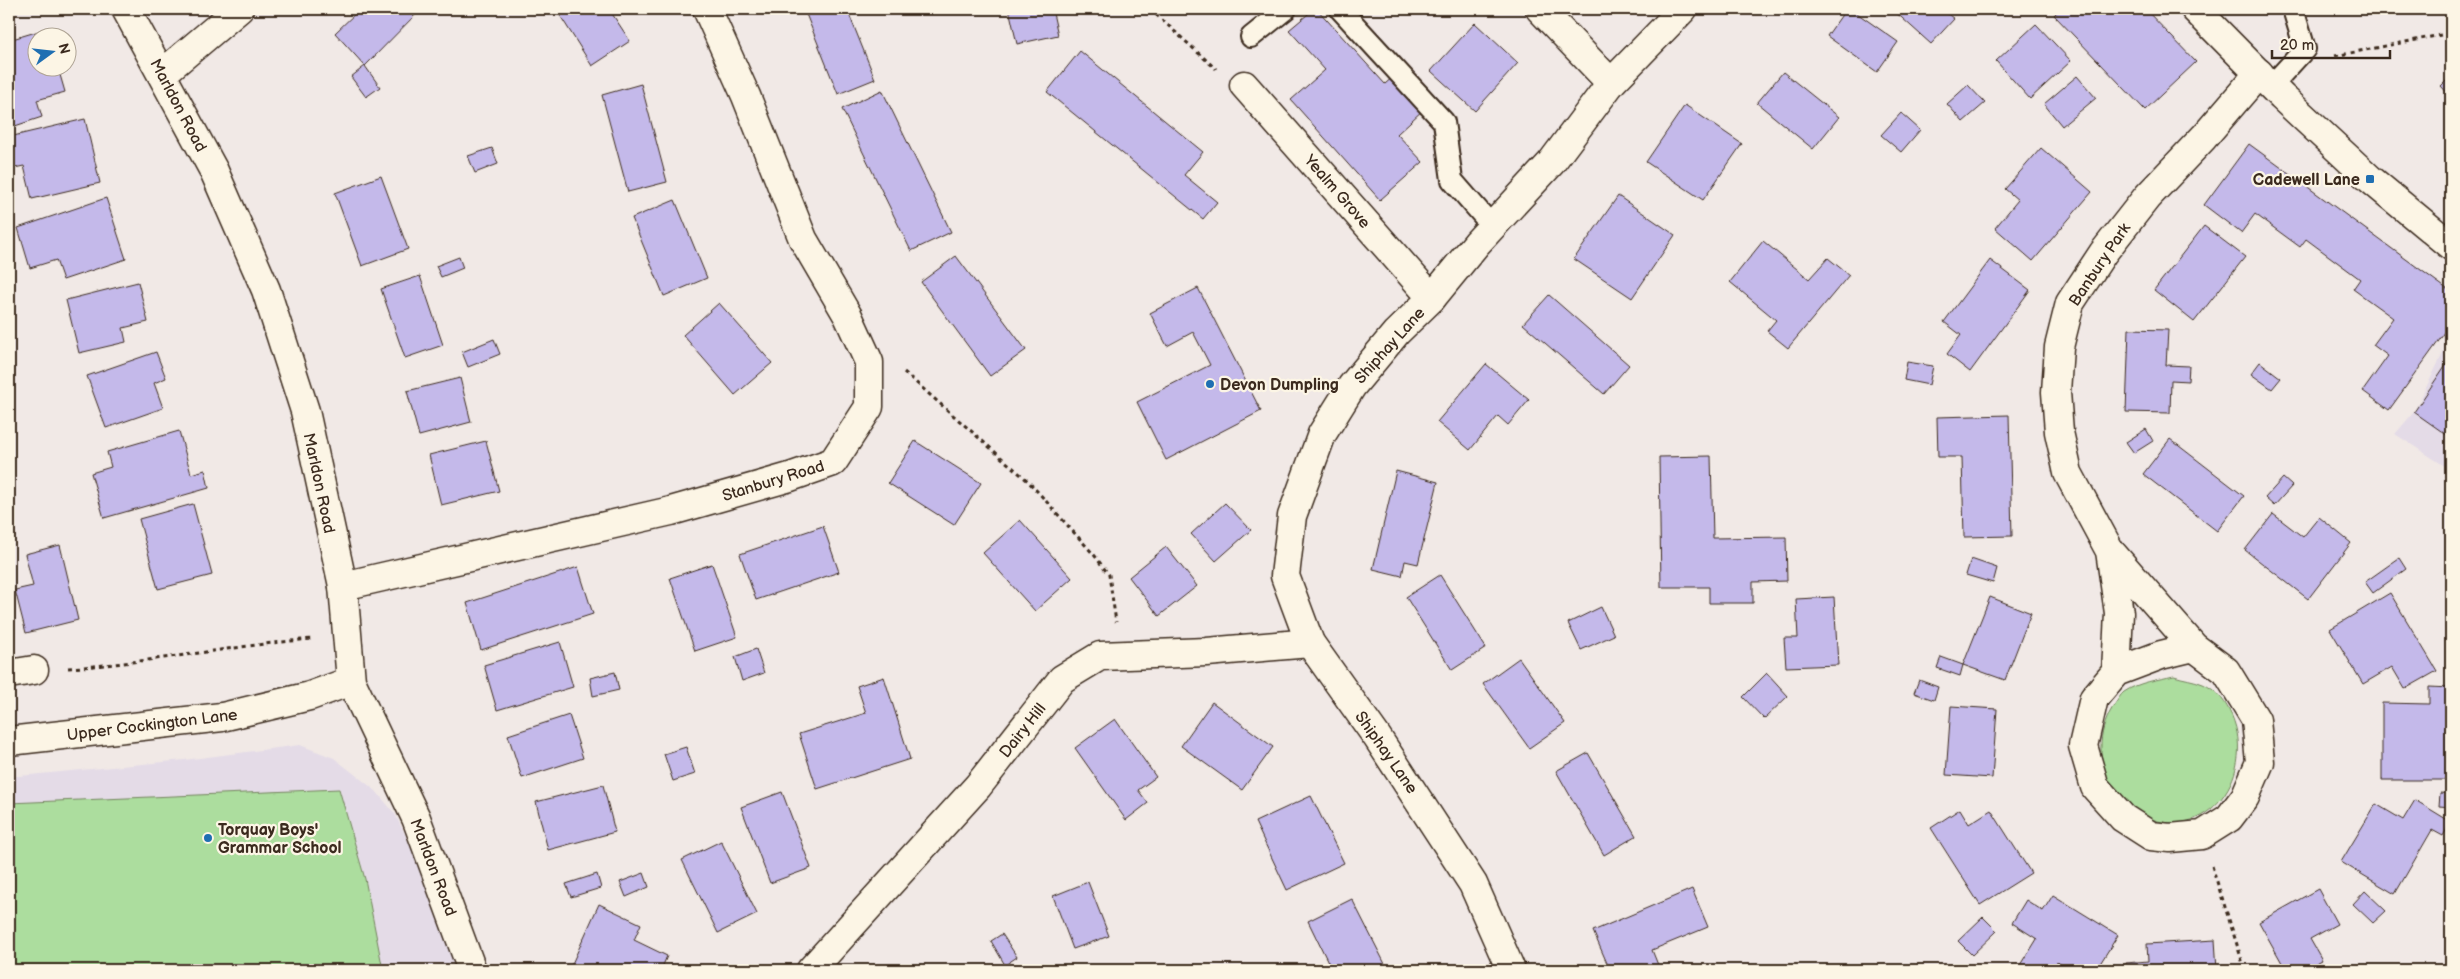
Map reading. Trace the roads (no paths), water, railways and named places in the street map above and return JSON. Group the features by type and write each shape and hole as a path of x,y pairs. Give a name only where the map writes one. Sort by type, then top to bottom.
{"street":[{"name":"Marldon Road","path":"126,9 214,171 266,290 305,411 343,586 351,681 416,818 472,970"},
{"path":"162,74 239,9"},
{"name":"Stanbury Road","path":"343,586 671,511 790,477 833,462 870,407 869,362 848,316 803,239 746,96 707,9"},
{"path":"1540,9 1611,83"},
{"name":"Shiphay Lane","path":"1511,970 1473,884 1397,767 1310,643 1286,576 1292,516 1322,434 1352,386 1396,333 1432,298 1492,226 1551,163 1611,83 1683,9"},
{"path":"2195,9 2265,80 2370,179 2451,246"},
{"name":"Banbury Park","path":"2194,647 2161,655 2116,672 2094,698 2083,746 2095,787 2123,818 2151,836 2170,838 2202,835 2229,818 2245,797 2260,762 2256,720 2226,671 2194,647 2110,551 2068,473 2059,432 2056,392 2059,347 2070,303 2103,253 2147,197 2204,137 2265,80"},
{"name":"Yealm Grove","path":"1244,85 1432,298"},
{"name":"Banbury Park","path":"2110,551 2119,613 2116,672"},
{"name":"Dairy Hill","path":"811,970 978,786 1062,679 1100,656 1207,652 1310,643"},
{"name":"Upper Cockington Lane","path":"9,741 222,717 310,696 351,681"}],"lane":[{"path":"1251,38 1286,9"},
{"path":"1340,9 1444,122 1452,180 1492,226"},
{"path":"2265,80 2305,49 2292,9"}],"place":[{"name":"Cadewell Lane","path":"2370,179"},
{"name":"Devon Dumpling","path":"1210,384"},
{"name":"Torquay Boys' Grammar School","path":"208,838"}]}
